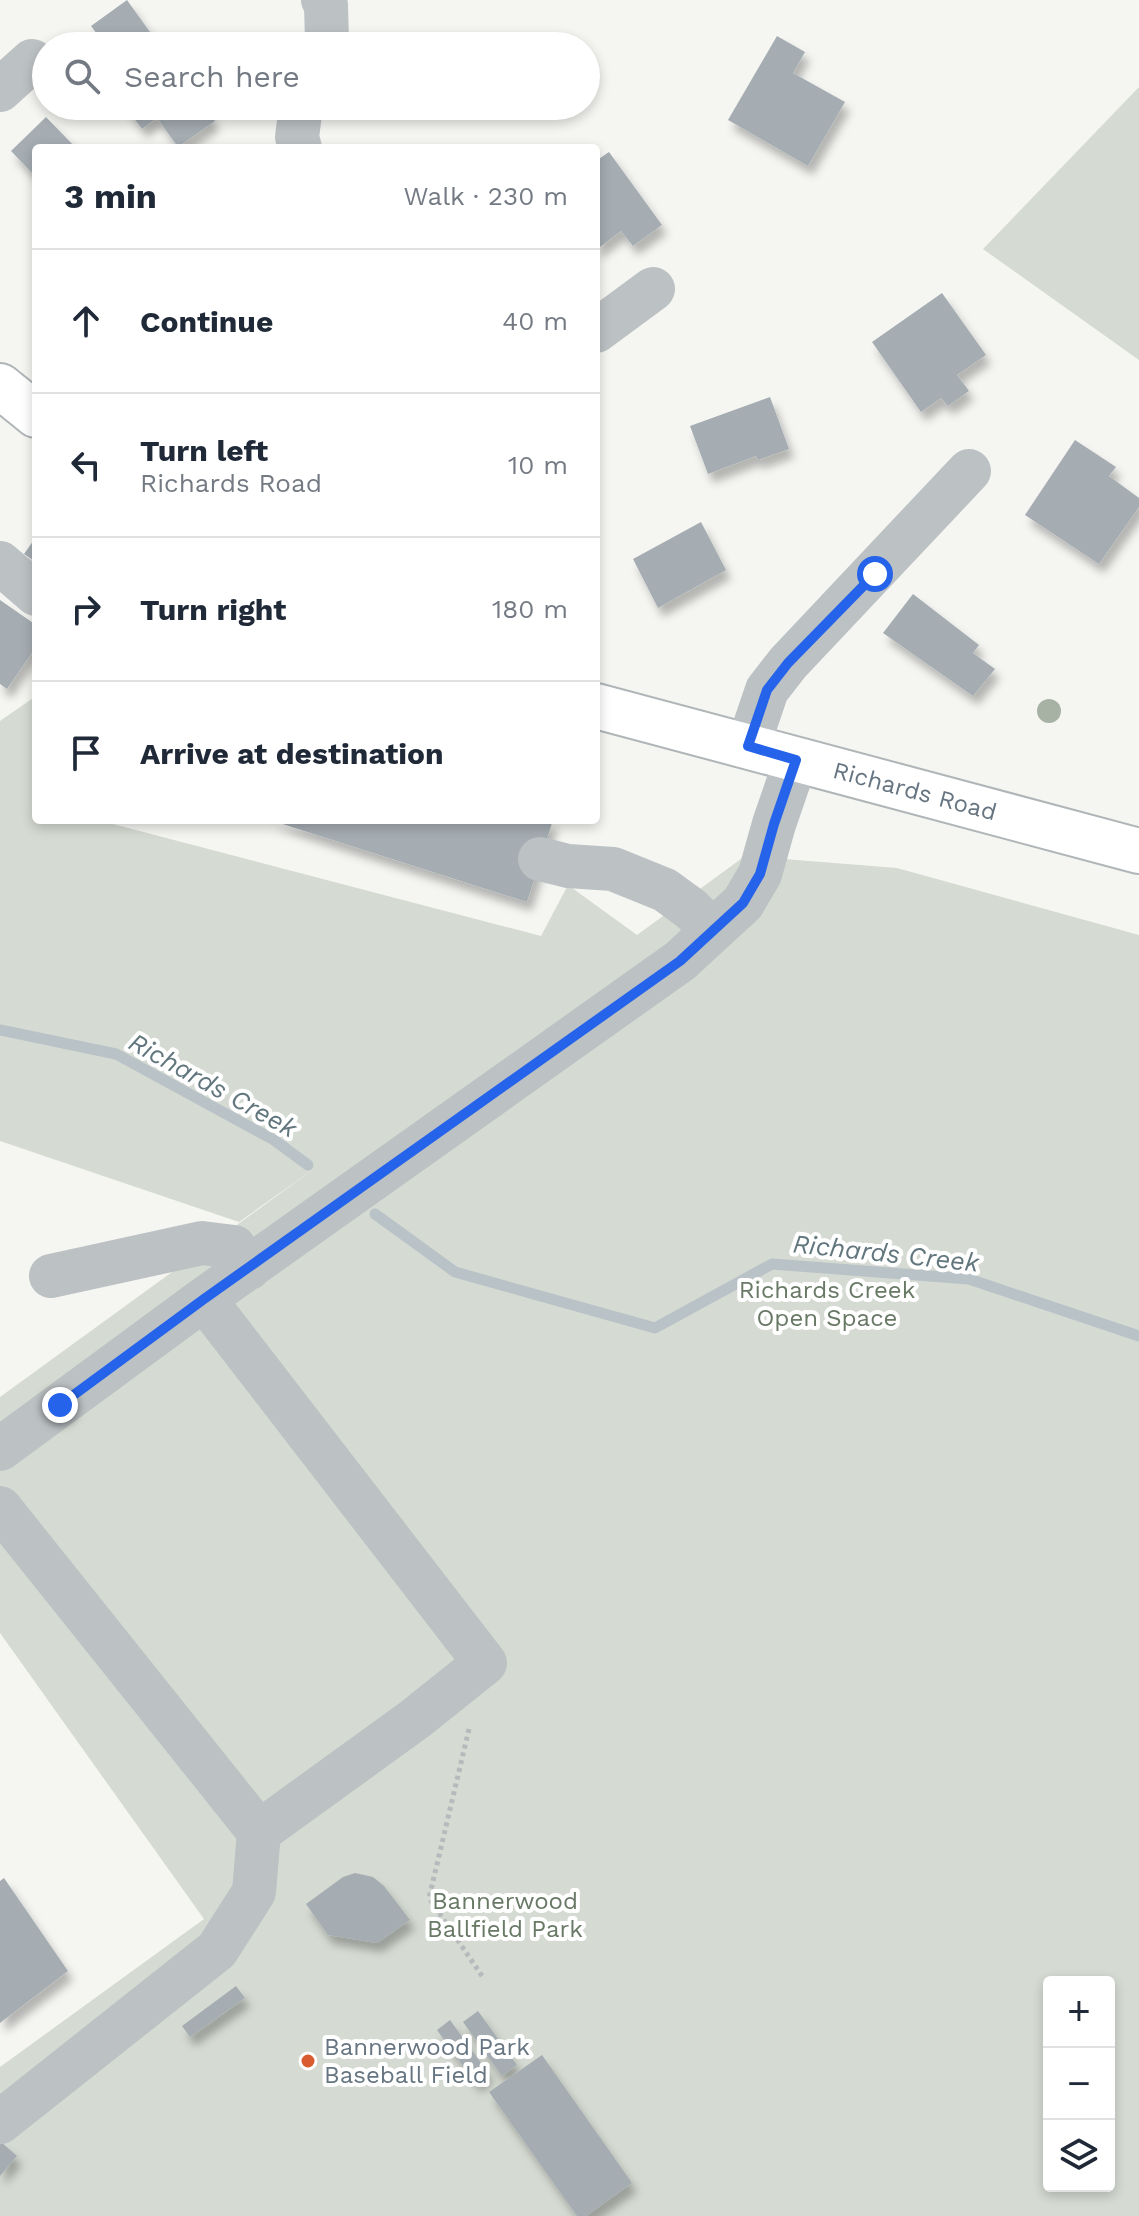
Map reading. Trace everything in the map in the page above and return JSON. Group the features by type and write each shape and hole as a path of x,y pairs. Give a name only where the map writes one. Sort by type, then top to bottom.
{"main road":[{"name":"Richards Road","path":"600,707 1139,851"}],"street":[{"path":"323,0 327,32"},
{"path":"299,120 299,144"},
{"path":"600,328 653,289"},
{"path":"748,746 767,690 788,663 969,471"},
{"path":"0,563 32,591"},
{"path":"0,1449 204,1299 680,961 743,903 760,874 796,760"},
{"path":"540,859 568,866 613,869 665,890 712,930"},
{"path":"51,1276 202,1243 234,1247 249,1268"},
{"path":"204,1299 485,1663 259,1832"},
{"path":"0,1508 259,1832 254,1892 217,1950 0,2122"}],"path":[{"path":"449,1692 471,1721 429,1898 482,1976"},
{"path":"438,1911 449,1904 477,1899"}],"green space":[{"path":"1139,87 1139,360 983,249"},
{"path":"32,699 32,824 113,824 541,936 568,885 637,935 745,856 897,868 1139,935 1139,2216 0,2216 0,2067 204,1919 0,1633 0,1397 318,1166 239,1222 0,1141 0,721"}],"building":[{"path":"127,0 150,32 96,32 91,26"},
{"path":"777,36 805,52 793,73 845,102 808,166 728,120"},
{"path":"43,120 49,120 72,144 32,144 32,173 11,151"},
{"path":"135,120 154,120 142,129"},
{"path":"158,120 215,121 182,144 176,144"},
{"path":"609,152 662,225 633,246 621,231 600,247 600,158"},
{"path":"942,293 986,355 957,375 969,391 948,406 941,398 921,412 872,342"},
{"path":"770,397 789,449 758,460 756,456 708,474 690,426"},
{"path":"1075,440 1116,467 1109,476 1139,498 1139,507 1099,564 1025,515"},
{"path":"701,522 726,570 658,608 633,559"},
{"path":"32,543 32,559 24,554"},
{"path":"913,594 979,645 973,653 995,669 973,696 883,633"},
{"path":"0,600 32,622 32,653 7,689 0,684"},
{"path":"283,824 552,824 527,902"},
{"path":"355,1873 373,1877 384,1886 410,1920 377,1943 328,1935 306,1904 343,1877"},
{"path":"4,1878 68,1971 0,2023 0,1881"},
{"path":"236,1986 245,1998 190,2037 182,2026"},
{"path":"478,2011 517,2065 502,2076 463,2022"},
{"path":"450,2020 489,2074 476,2084 437,2030"},
{"path":"542,2055 632,2183 586,2216 577,2216 489,2092"},
{"path":"0,2141 17,2156 0,2176"}],"waterway":[{"name":"Richards Creek","path":"0,1030 116,1054 274,1140 308,1165"},
{"name":"Richards Creek","path":"375,1214 455,1272 655,1328 772,1264 969,1279 1139,1336"}],"place":[{"name":"Bannerwood Park Baseball Field","path":"308,2061"}],"route":[{"path":"60,1405 680,961 743,903 760,874 796,760 748,746 767,690 788,663 875,574"}],"park label":[{"name":"Richards Creek Open Space","path":"827,1304"},
{"name":"Bannerwood Ballfield Park","path":"505,1915"}]}
